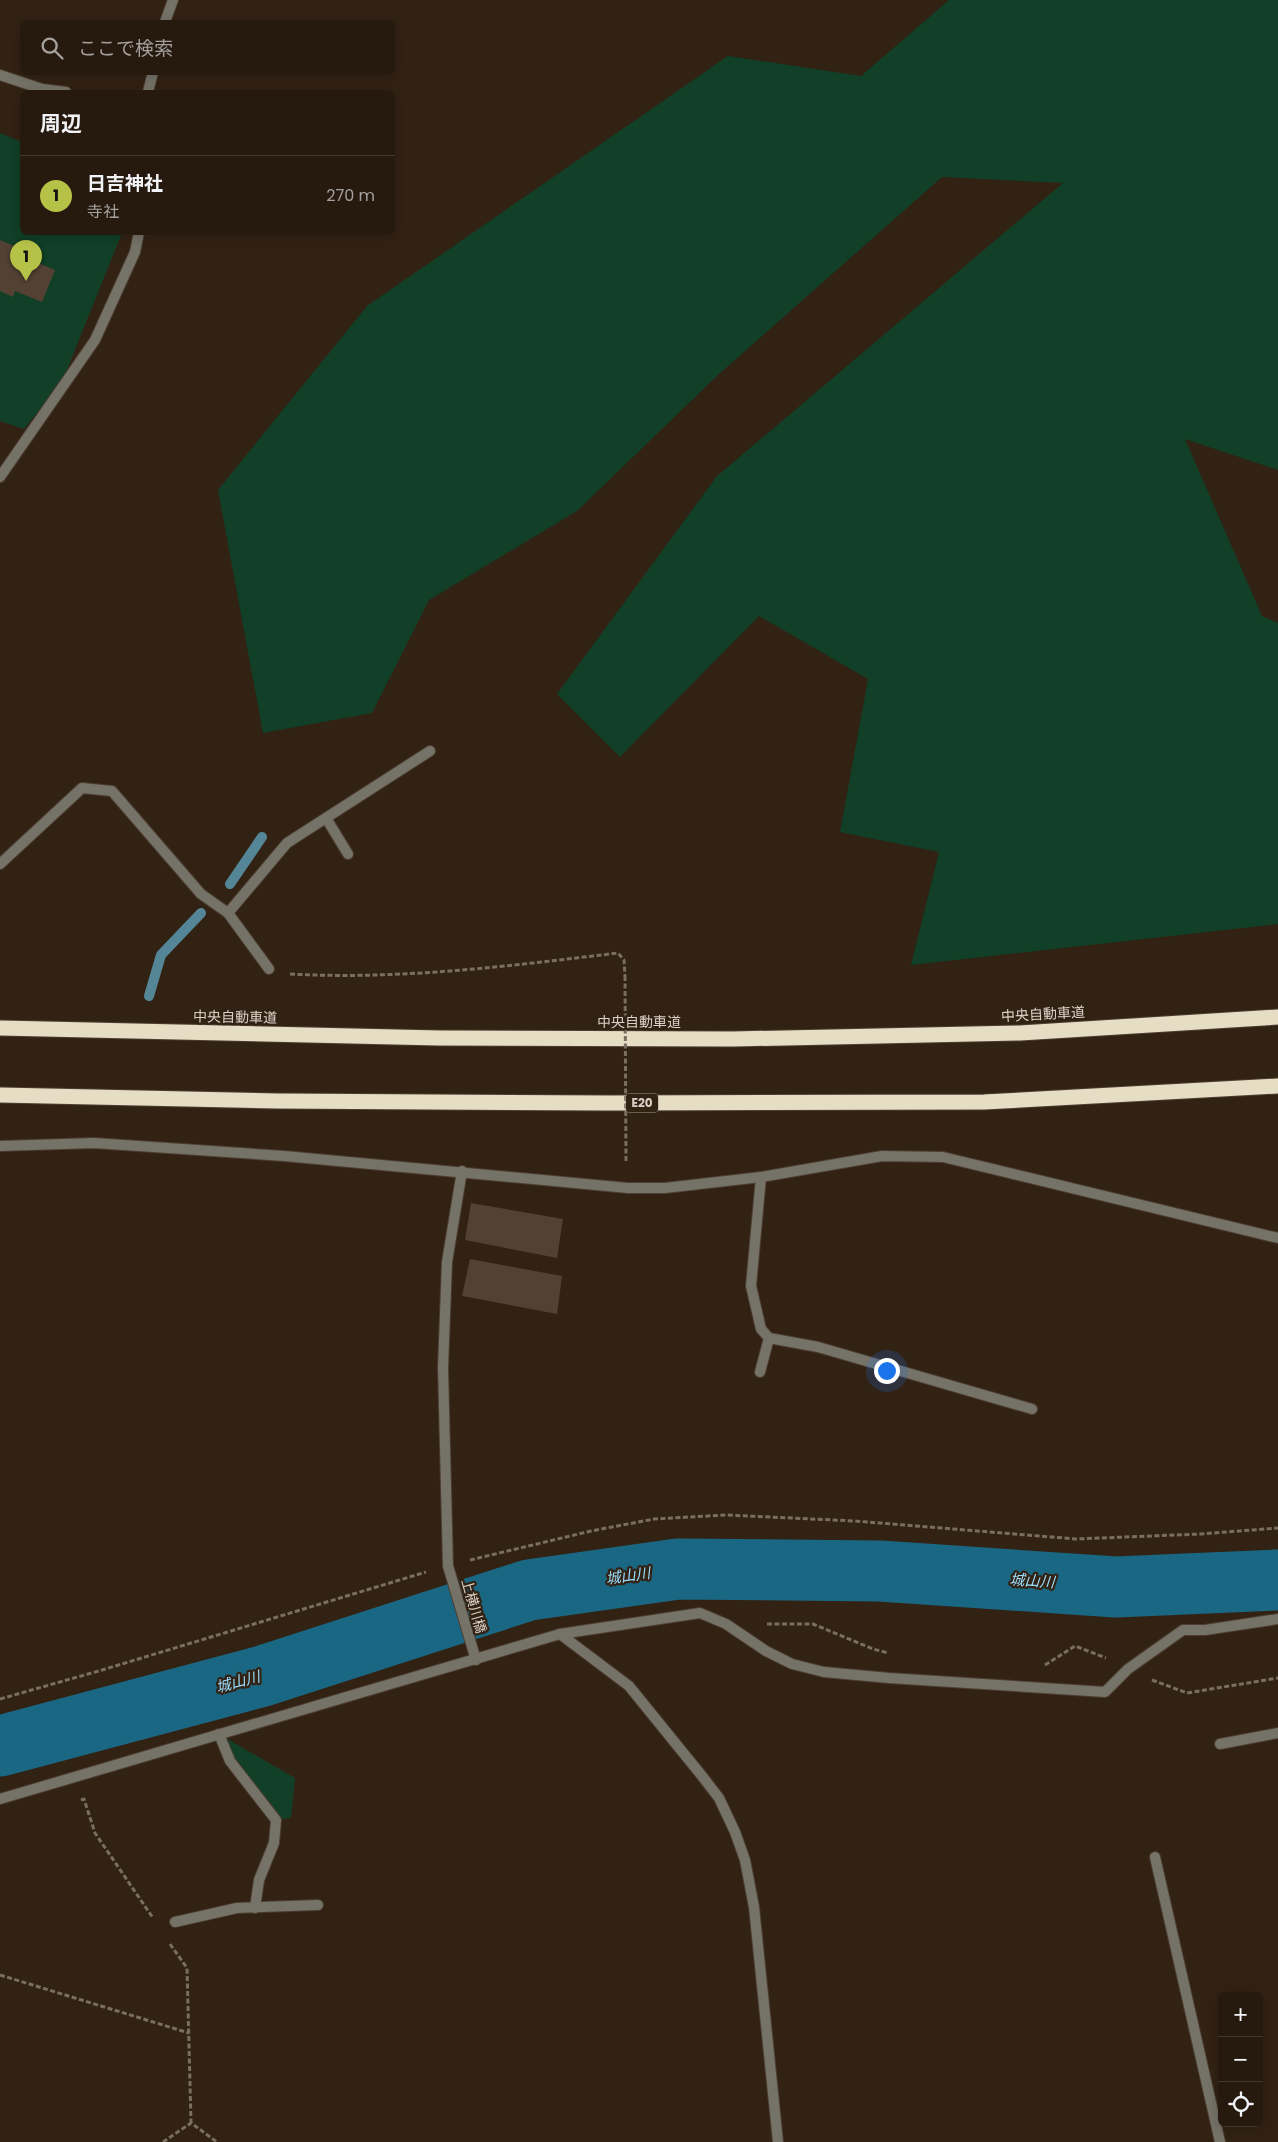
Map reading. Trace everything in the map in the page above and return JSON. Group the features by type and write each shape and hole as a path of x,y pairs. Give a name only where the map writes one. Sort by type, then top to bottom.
{"highway":[{"name":"中央自動車道","path":"4,1028 439,1038 733,1039 1020,1032 1278,1017"},
{"name":"E20","path":"2,1095 277,1101 571,1103 974,1102 1278,1086"}],"street":[{"path":"166,20 173,0"},
{"path":"0,75 50,90"},
{"path":"148,90 152,75"},
{"path":"0,476 95,340 134,252 138,235"},
{"path":"228,913 287,843 430,751"},
{"path":"0,864 82,788 112,791 201,894 228,913 269,969"},
{"path":"326,818 348,854"},
{"path":"0,1146 94,1143 294,1157 646,1188 664,1188 761,1177 882,1156 943,1157 1278,1238"},
{"name":"上横川橋","path":"462,1171 447,1262 443,1368 449,1569 476,1660"},
{"path":"761,1177 751,1286 761,1329 769,1338 818,1347 1032,1409"},
{"path":"760,1372 769,1338"},
{"path":"0,1799 560,1634 700,1613 726,1624 766,1651 792,1664 824,1672 1105,1692 1128,1669 1183,1630 1205,1630 1278,1619"},
{"path":"560,1634 629,1686 708,1783 718,1798 735,1832 745,1860 754,1907 778,2142"},
{"path":"1220,1744 1278,1733"},
{"path":"219,1734 230,1761 276,1820 274,1843 259,1880 255,1908"},
{"path":"1155,1858 1220,2142"},
{"path":"175,1922 237,1908 318,1904"}],"path":[{"path":"269,969 286,974 339,977 435,973 618,953 624,960 626,976 626,1161"},
{"path":"0,1699 449,1569 590,1531 654,1519 717,1516 855,1521 1076,1538 1200,1534 1278,1528"},
{"path":"726,1624 813,1624 873,1649 892,1654"},
{"path":"1041,1667 1075,1646 1187,1693 1278,1678"},
{"path":"75,1802 84,1800 94,1833 154,1920"},
{"path":"165,1936 187,1968 191,2123"},
{"path":"0,1975 188,2033"},
{"path":"162,2142 191,2123"},
{"path":"191,2123 217,2142"}],"green space":[{"path":"949,0 1278,0 1278,470 1185,439 1262,616 1278,623 1278,924 911,965 939,852 840,832 868,679 759,616 620,757 557,694 717,476 1063,183 942,177 718,375 577,511 429,600 372,713 263,733 218,490 367,306 728,56 861,76"},
{"path":"0,133 20,141 20,235 121,235 62,382 24,429 0,421"},
{"path":"219,1734 295,1778 291,1818 276,1820 230,1761"}],"building":[{"path":"0,240 26,251 24,257 55,270 42,302 15,291 13,297 0,291"},
{"path":"471,1203 563,1219 557,1258 465,1240"},
{"path":"470,1259 562,1276 557,1314 462,1296"}],"waterway":[{"path":"230,884 262,837"},
{"path":"149,996 161,955 201,913"},
{"name":"城山川","path":"0,1746 263,1676 529,1590 678,1569 880,1571 1116,1587 1278,1580"}],"place":[{"name":"日吉神社","path":"26,281"}]}
